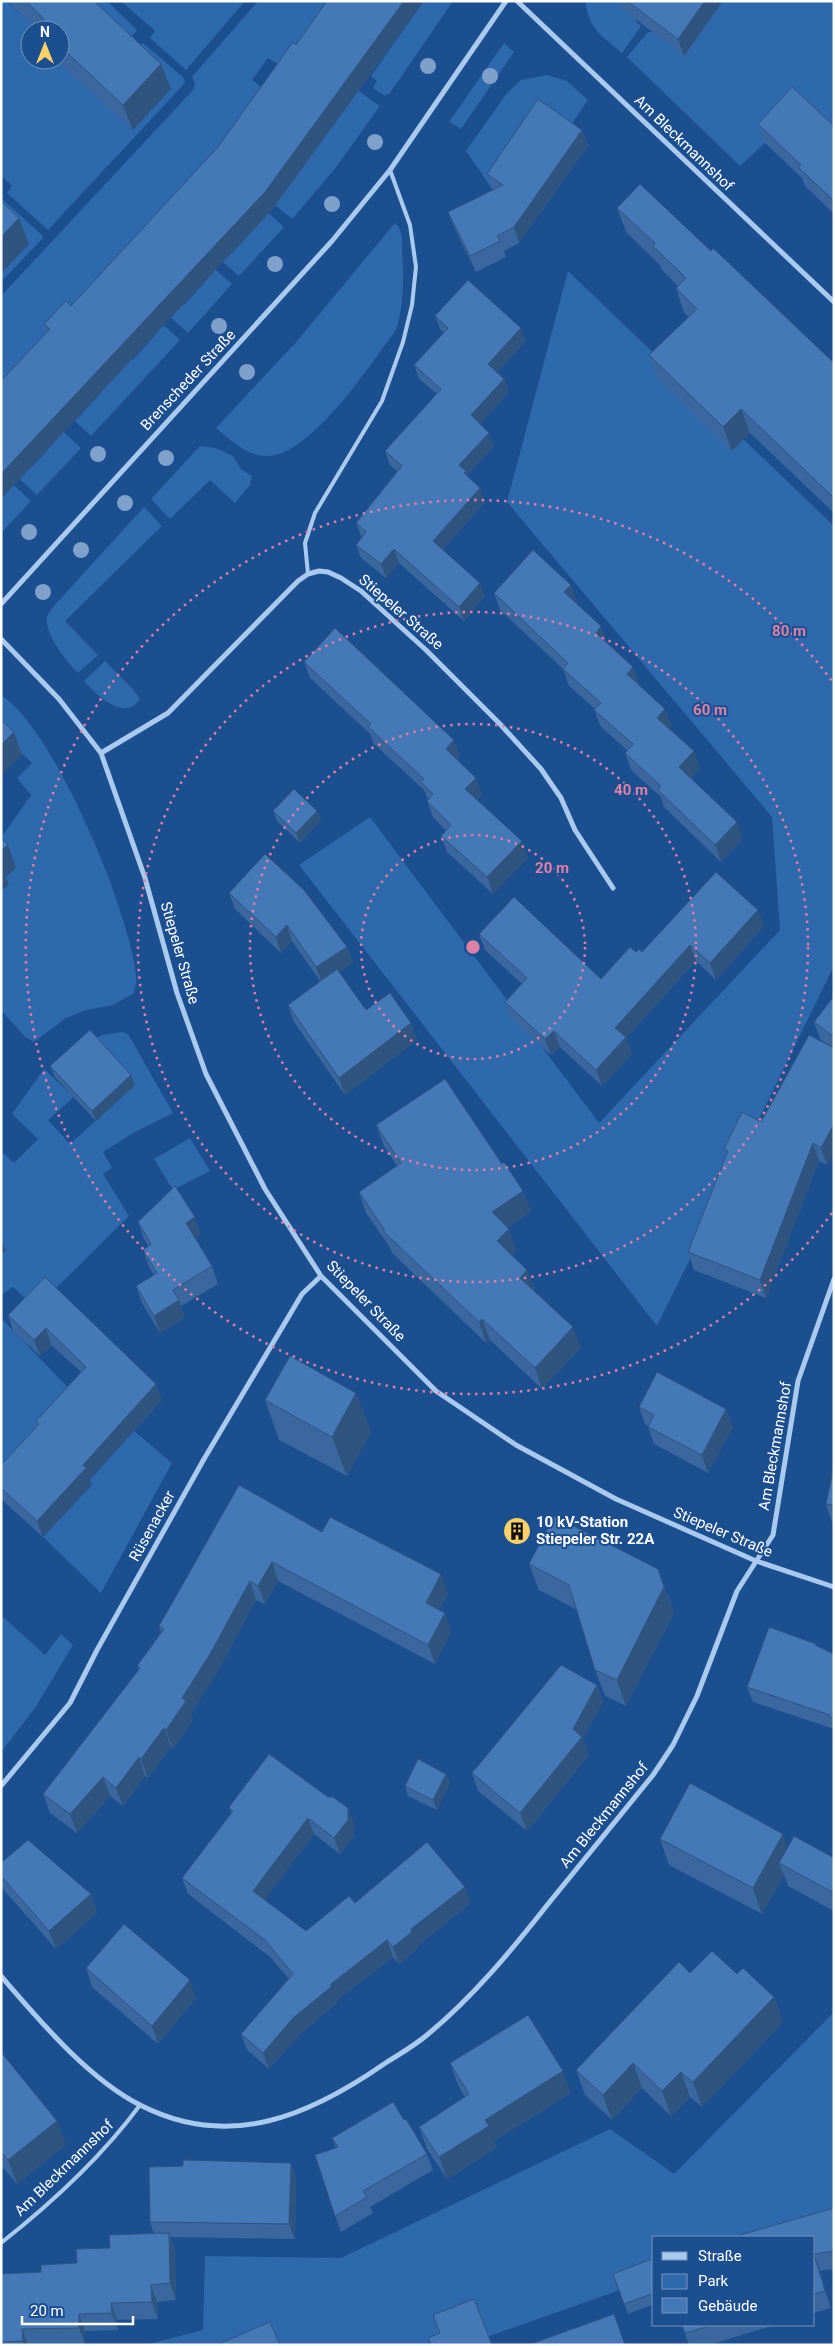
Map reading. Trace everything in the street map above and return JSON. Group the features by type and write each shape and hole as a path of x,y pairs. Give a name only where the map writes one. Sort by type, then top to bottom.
{"street":[{"name":"Brenscheder Straße","path":"1,604 332,241 390,170 506,1"},
{"name":"Am Bleckmannshof","path":"517,1 834,302"},
{"name":"Stiepeler Straße","path":"308,574 328,572 361,591 426,650 500,724 541,769 561,798 575,830 613,888"},
{"path":"101,753 168,713 298,581 308,574"},
{"name":"Stiepeler Straße","path":"1,639 59,699 101,753 145,878 177,993 206,1074 265,1189 321,1276 436,1390 466,1413 516,1445 616,1499 756,1561 834,1587"},
{"name":"Rüsenacker","path":"1,1786 70,1703 97,1650 204,1459 302,1294 321,1276"},
{"name":"Am Bleckmannshof","path":"1,1976 57,2038 110,2087 140,2105 188,2123 250,2125 294,2115 365,2077 426,2036 490,1976 653,1775 673,1746 697,1696 736,1591 773,1535 798,1381 834,1279"}],"lane":[{"path":"308,574 305,543 315,513 382,401 403,342 412,304 416,267 410,225 390,170"},
{"name":"Am Bleckmannshof","path":"1,2244 32,2219 115,2140 140,2105"}],"green space":[{"path":"1,1 6,1 28,20 20,20 20,70 68,70 71,73 132,53 143,43 184,78 185,83 48,230 7,193 12,186 1,175"},
{"path":"89,1 107,1 137,30 124,46"},
{"path":"121,1 245,1 186,70 150,38 155,31"},
{"path":"258,1 336,1 284,68 268,58 252,80 268,92 1,397 1,296 193,90 195,83 192,77"},
{"path":"424,1 453,1 390,93 385,96 373,88 377,81 371,76"},
{"path":"586,1 627,1 637,23 641,26 622,53 597,31 589,18"},
{"path":"723,1 834,1 834,138 765,143 740,166 627,57 648,32 652,32 685,54"},
{"path":"504,43 514,52 461,129 449,122"},
{"path":"305,53 380,106 334,170 292,219 225,165"},
{"path":"547,75 567,81 588,100 568,129 493,190 466,151 507,93 521,80"},
{"path":"2,199 44,237 1,282 1,273 29,244 1,218"},
{"path":"262,207 284,227 239,276 216,256 224,247 232,253 252,231"},
{"path":"395,223 401,232 402,240 403,279 401,309 396,330 371,365 346,397 315,430 299,443 283,452 261,456 246,451 233,442 216,428 297,341"},
{"path":"209,264 232,284 188,333 124,275 176,298 184,305 205,282 198,276"},
{"path":"568,271 834,526 834,966 657,1326 299,865 370,817 599,1123 780,930 772,817 507,502"},
{"path":"157,319 180,340 91,436 75,421 97,397 126,354 133,360 156,334"},
{"path":"21,393 81,448 37,495 14,474 27,461 33,466 54,443 11,403"},
{"path":"200,446 215,448 233,456 241,469 252,476 250,485 235,503 210,480 170,519 151,499"},
{"path":"8,480 31,501 1,533 1,488"},
{"path":"144,507 162,526 65,621 98,655 78,673 68,662 53,639 47,624 47,616 53,607"},
{"path":"105,661 133,689 140,699 133,706 126,708 110,704 84,681"},
{"path":"1,695 22,714 44,744 86,824 105,867 120,909 131,946 136,977 134,993 113,1005 86,1010 66,1018 34,1042 25,1037 1,1010 1,891 4,878 1,838 31,795 17,778 32,763 1,734"},
{"path":"122,1032 128,1034 173,1113 133,1133 103,1152 112,1168 103,1174 129,1216 36,1308 13,1287 1,1295 1,1151 14,1163 38,1139 12,1114 44,1069 74,1097 48,1120 70,1144 135,1085 93,1039 103,1035"},
{"path":"190,1138 210,1171 173,1190 154,1159"},
{"path":"1,1318 78,1398 1,1487"},
{"path":"134,1431 172,1463 101,1593 43,1537 92,1485 89,1481"},
{"path":"1,1615 45,1655 61,1634 73,1645 35,1708 1,1752"},
{"path":"834,2012 834,2215 774,2236 652,2236 652,2279 464,2345 145,2345 203,2330 205,2256 341,2258 610,2129 674,2174"}],"building":[{"path":"26,1 94,1 161,64 123,105 70,55 70,20 44,19"},
{"path":"327,1 404,1 265,192 1,474 1,381 50,329 44,324 66,301 71,306 218,147 293,42 296,45"},
{"path":"627,1 705,1 678,39"},
{"path":"792,87 834,126 834,201 798,167 801,165 758,124"},
{"path":"538,99 582,130 514,227 497,236 500,241 470,256 448,212 503,185 487,174"},
{"path":"640,184 711,251 713,248 834,363 834,495 832,496 741,409 723,427 649,355 697,309 676,288 686,278 653,246 655,243 617,208"},
{"path":"1,201 19,218 1,237"},
{"path":"468,280 521,328 488,364 504,379 471,415 489,433 459,465 466,471 464,473 480,488 433,541 480,583 459,607 394,549 381,564 356,545 366,532 356,523 402,466 385,451 441,389 414,365 448,328 435,316"},
{"path":"533,550 571,585 564,592 601,626 596,633 633,667 627,674 665,709 657,718 694,751 679,767 737,822 715,845 658,790 661,786 625,753 633,744 594,710 601,703 563,669 568,663 494,593"},
{"path":"335,628 454,740 446,749 476,778 465,789 522,841 487,877 441,836 451,825 427,801 433,794 421,782 424,779 368,727 371,724 304,662"},
{"path":"1,720 14,732 1,745"},
{"path":"294,789 317,811 296,833 273,811"},
{"path":"1,838 8,845 1,850"},
{"path":"265,854 304,890 347,947 316,967 287,925 276,937 229,893"},
{"path":"716,872 758,910 710,963 690,945 615,1028 626,1037 596,1070 554,1031 545,1039 505,1002 527,978 479,934 514,897 601,979 630,947 636,952 639,949 642,952"},
{"path":"337,969 366,1010 390,993 411,1023 339,1078 288,1005"},
{"path":"834,996 834,1037 814,1022"},
{"path":"90,1030 131,1075 92,1111 50,1066"},
{"path":"809,1035 834,1048 834,1124 821,1148 813,1143 760,1280 688,1252 728,1151 724,1149 742,1112 761,1122"},
{"path":"445,1079 502,1164 504,1162 523,1191 492,1212 509,1229 497,1241 527,1270 520,1278 573,1327 535,1368 482,1319 479,1322 384,1232 384,1229 359,1192 401,1163 376,1125"},
{"path":"175,1186 195,1217 186,1223 212,1266 173,1290 179,1300 154,1316 136,1286 157,1273 143,1250 151,1244 138,1222"},
{"path":"45,1277 156,1384 83,1465 86,1468 37,1521 1,1488 1,1465 39,1424 36,1421 86,1367 46,1328 34,1340 8,1315"},
{"path":"290,1356 356,1393 332,1437 265,1400"},
{"path":"657,1372 726,1409 702,1455 648,1427 654,1415 639,1407"},
{"path":"834,1466 834,1505 826,1504"},
{"path":"239,1485 322,1532 330,1517 441,1574 426,1603 445,1613 428,1645 272,1562 258,1586 250,1581 210,1654 182,1698 186,1701 166,1730 164,1728 116,1788 103,1777 70,1814 43,1794 140,1668 137,1666 164,1629 159,1626"},
{"path":"554,1516 658,1569 664,1587 617,1680 595,1670 569,1585 529,1564"},
{"path":"769,1627 816,1644 834,1654 834,1718 747,1687"},
{"path":"561,1665 597,1685 573,1729 582,1737 520,1813 472,1773"},
{"path":"269,1754 328,1797 333,1797 348,1808 348,1820 334,1838 308,1818 253,1891 306,1931 349,1896 355,1903 427,1842 465,1887 411,1929 412,1932 393,1947 387,1940 331,1984 331,1987 293,2018 263,2053 241,2034 293,1974 265,1940 182,1878 233,1811 229,1807"},
{"path":"418,1759 446,1774 433,1800 405,1786"},
{"path":"690,1783 783,1834 753,1888 660,1839"},
{"path":"794,1836 834,1858 834,1893 779,1863"},
{"path":"28,1840 91,1894 49,1931 1,1876 1,1863"},
{"path":"124,1924 190,1980 152,2026 86,1968"},
{"path":"712,1951 737,1974 743,1968 774,1997 693,2082 681,2072 662,2091 633,2063 603,2095 576,2070 679,1962 690,1973"},
{"path":"528,2015 563,2071 485,2120 489,2126 439,2157 419,2127 469,2094 450,2063"},
{"path":"1,2052 57,2121 8,2160 1,2152"},
{"path":"393,2102 404,2120 406,2119 427,2154 363,2191 367,2197 335,2216 315,2155 338,2147 332,2138"},
{"path":"183,2160 291,2163 289,2224 150,2222 149,2167 183,2166"},
{"path":"834,2208 834,2251 815,2254 815,2236 740,2235"},
{"path":"169,2233 170,2283 151,2285 152,2302 111,2303 112,2313 79,2314 79,2328 22,2329 23,2341 1,2342 1,2274 41,2272 41,2265 77,2263 76,2249 110,2248 109,2235"},
{"path":"815,2257 825,2291 815,2294"},
{"path":"652,2259 652,2294 624,2304 613,2274"},
{"path":"474,2299 492,2345 431,2345 428,2338 440,2333 433,2315"},
{"path":"614,2314 625,2345 528,2345"},
{"path":"270,2322 280,2345 221,2345 221,2343"},
{"path":"682,2326 710,2326 685,2333"}],"place":[{"name":"10 kV-Station Stiepeler Str. 22A","path":"517,1531"}]}
